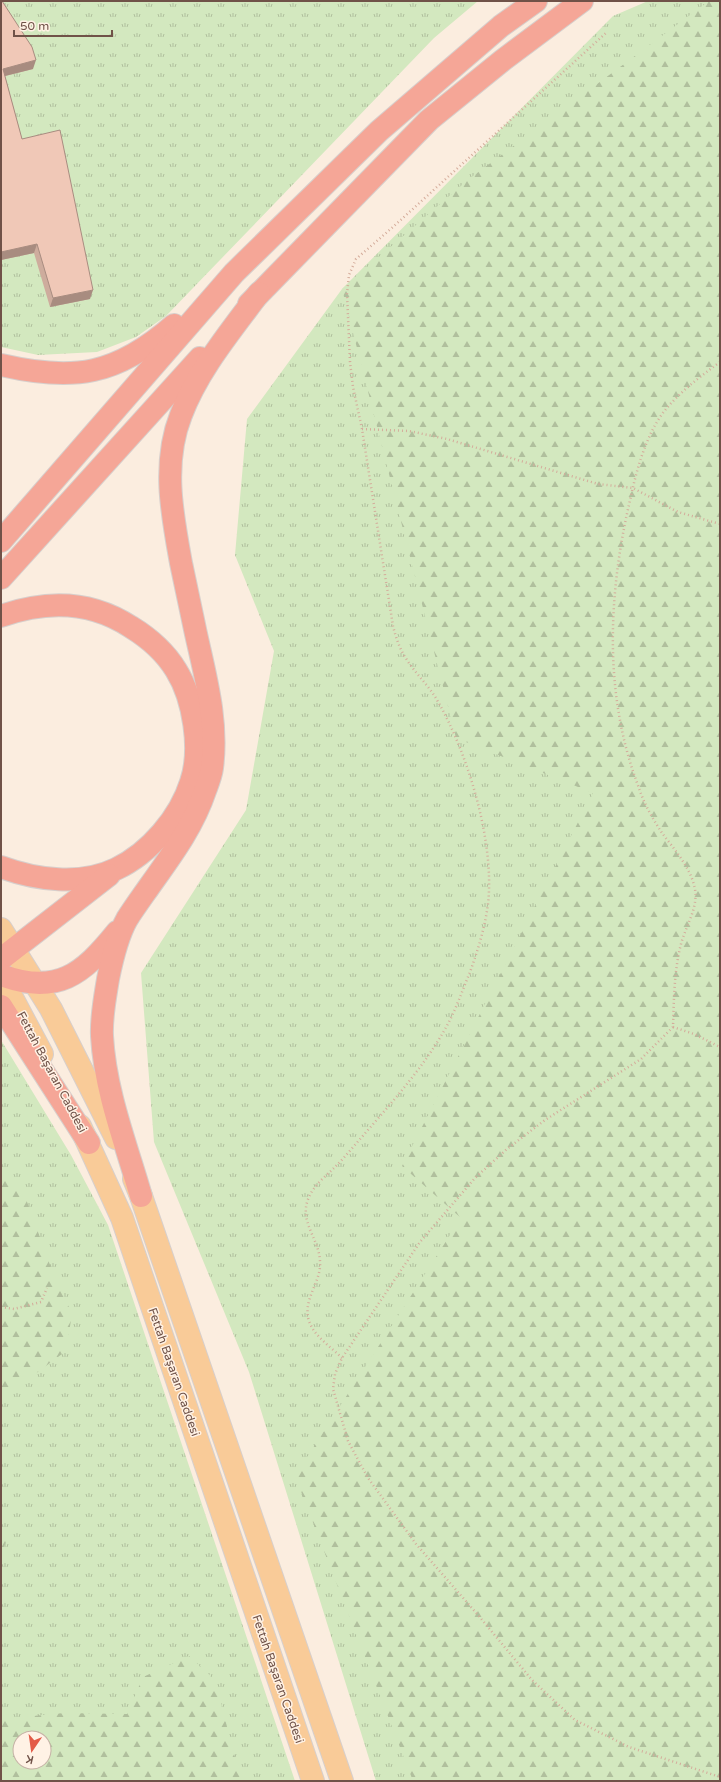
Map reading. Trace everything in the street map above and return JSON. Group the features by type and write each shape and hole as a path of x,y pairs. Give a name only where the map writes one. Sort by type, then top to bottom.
{"highway":[{"path":"1,365 38,372 59,374 82,372 102,368 119,362 136,354 153,343 234,273 379,131 501,26 536,1"},
{"path":"1,578 259,293 428,120 503,60 582,1"},
{"path":"1,541 234,273"},
{"path":"1,976 20,982 35,984 63,979 83,968 107,944 126,920 178,847 190,827 200,805 212,772 214,724 207,682 186,588 170,502 171,457 174,437 180,416 200,376 259,293"},
{"path":"1,616 22,608 48,604 76,605 98,610 123,622 148,638 166,656 177,671 188,694 194,719 196,750 192,781 170,825 145,850 116,869 8,954"},
{"path":"1,867 31,876 53,879 96,876 116,869"},
{"path":"126,920 110,966 103,1004 102,1035 105,1066 115,1110 141,1196"},
{"path":"1,1006 89,1143"}],"main road":[{"path":"1,929 8,954 35,984 52,1009 109,1121 141,1196 342,1781"},
{"name":"Fettah Başaran Caddesi","path":"1,976 89,1143 122,1218 313,1781"}],"path":[{"path":"342,1358 316,1333 309,1322 309,1298 318,1277 320,1261 319,1252 308,1225 306,1213 307,1200 314,1189 411,1079 440,1038 459,1000 480,940 488,904 489,885 487,846 484,827 464,761 436,699 406,660 394,632 351,368 347,294 349,275 356,259 606,33"},
{"path":"720,362 702,375 666,410 644,451 632,488 625,519 616,575 613,627 614,676 621,726 638,788 652,817 674,848 693,880 695,890 694,908 681,945 675,980 673,1027 641,1059 545,1120 506,1149 476,1178 439,1219 416,1248 342,1358 335,1374 333,1389 348,1441 368,1478 416,1544 532,1680 575,1720 629,1747 720,1777"},
{"path":"362,429 408,431 434,436 598,484 632,488 678,512 720,524"},
{"path":"673,1027 720,1047"},
{"path":"1,1306 14,1309 41,1302 47,1288"}],"green space":[{"path":"1,1 478,1 434,38 166,316 136,337 97,352 38,355 1,347"},
{"path":"648,1 720,1 720,1781 376,1781 249,1372 154,1142 141,973 246,810 274,651 235,555 247,419 342,289 613,16"},
{"path":"709,1 720,1 720,1781 413,1781 295,1476 461,1218 402,1166 593,793 456,738 342,289 469,179"},
{"path":"1,1040 71,1155 108,1225 295,1781 1,1781"},
{"path":"1,1164 26,1199 50,1265 72,1314 66,1351 11,1392 1,1394"},
{"path":"1,1521 6,1542 1,1553"},
{"path":"189,1656 215,1680 241,1781 1,1781 1,1719 64,1713 127,1714 143,1677"}],"building":[{"path":"1,1 32,47 36,60 3,69 22,139 60,130 93,290 53,298 37,244 1,252"}]}
